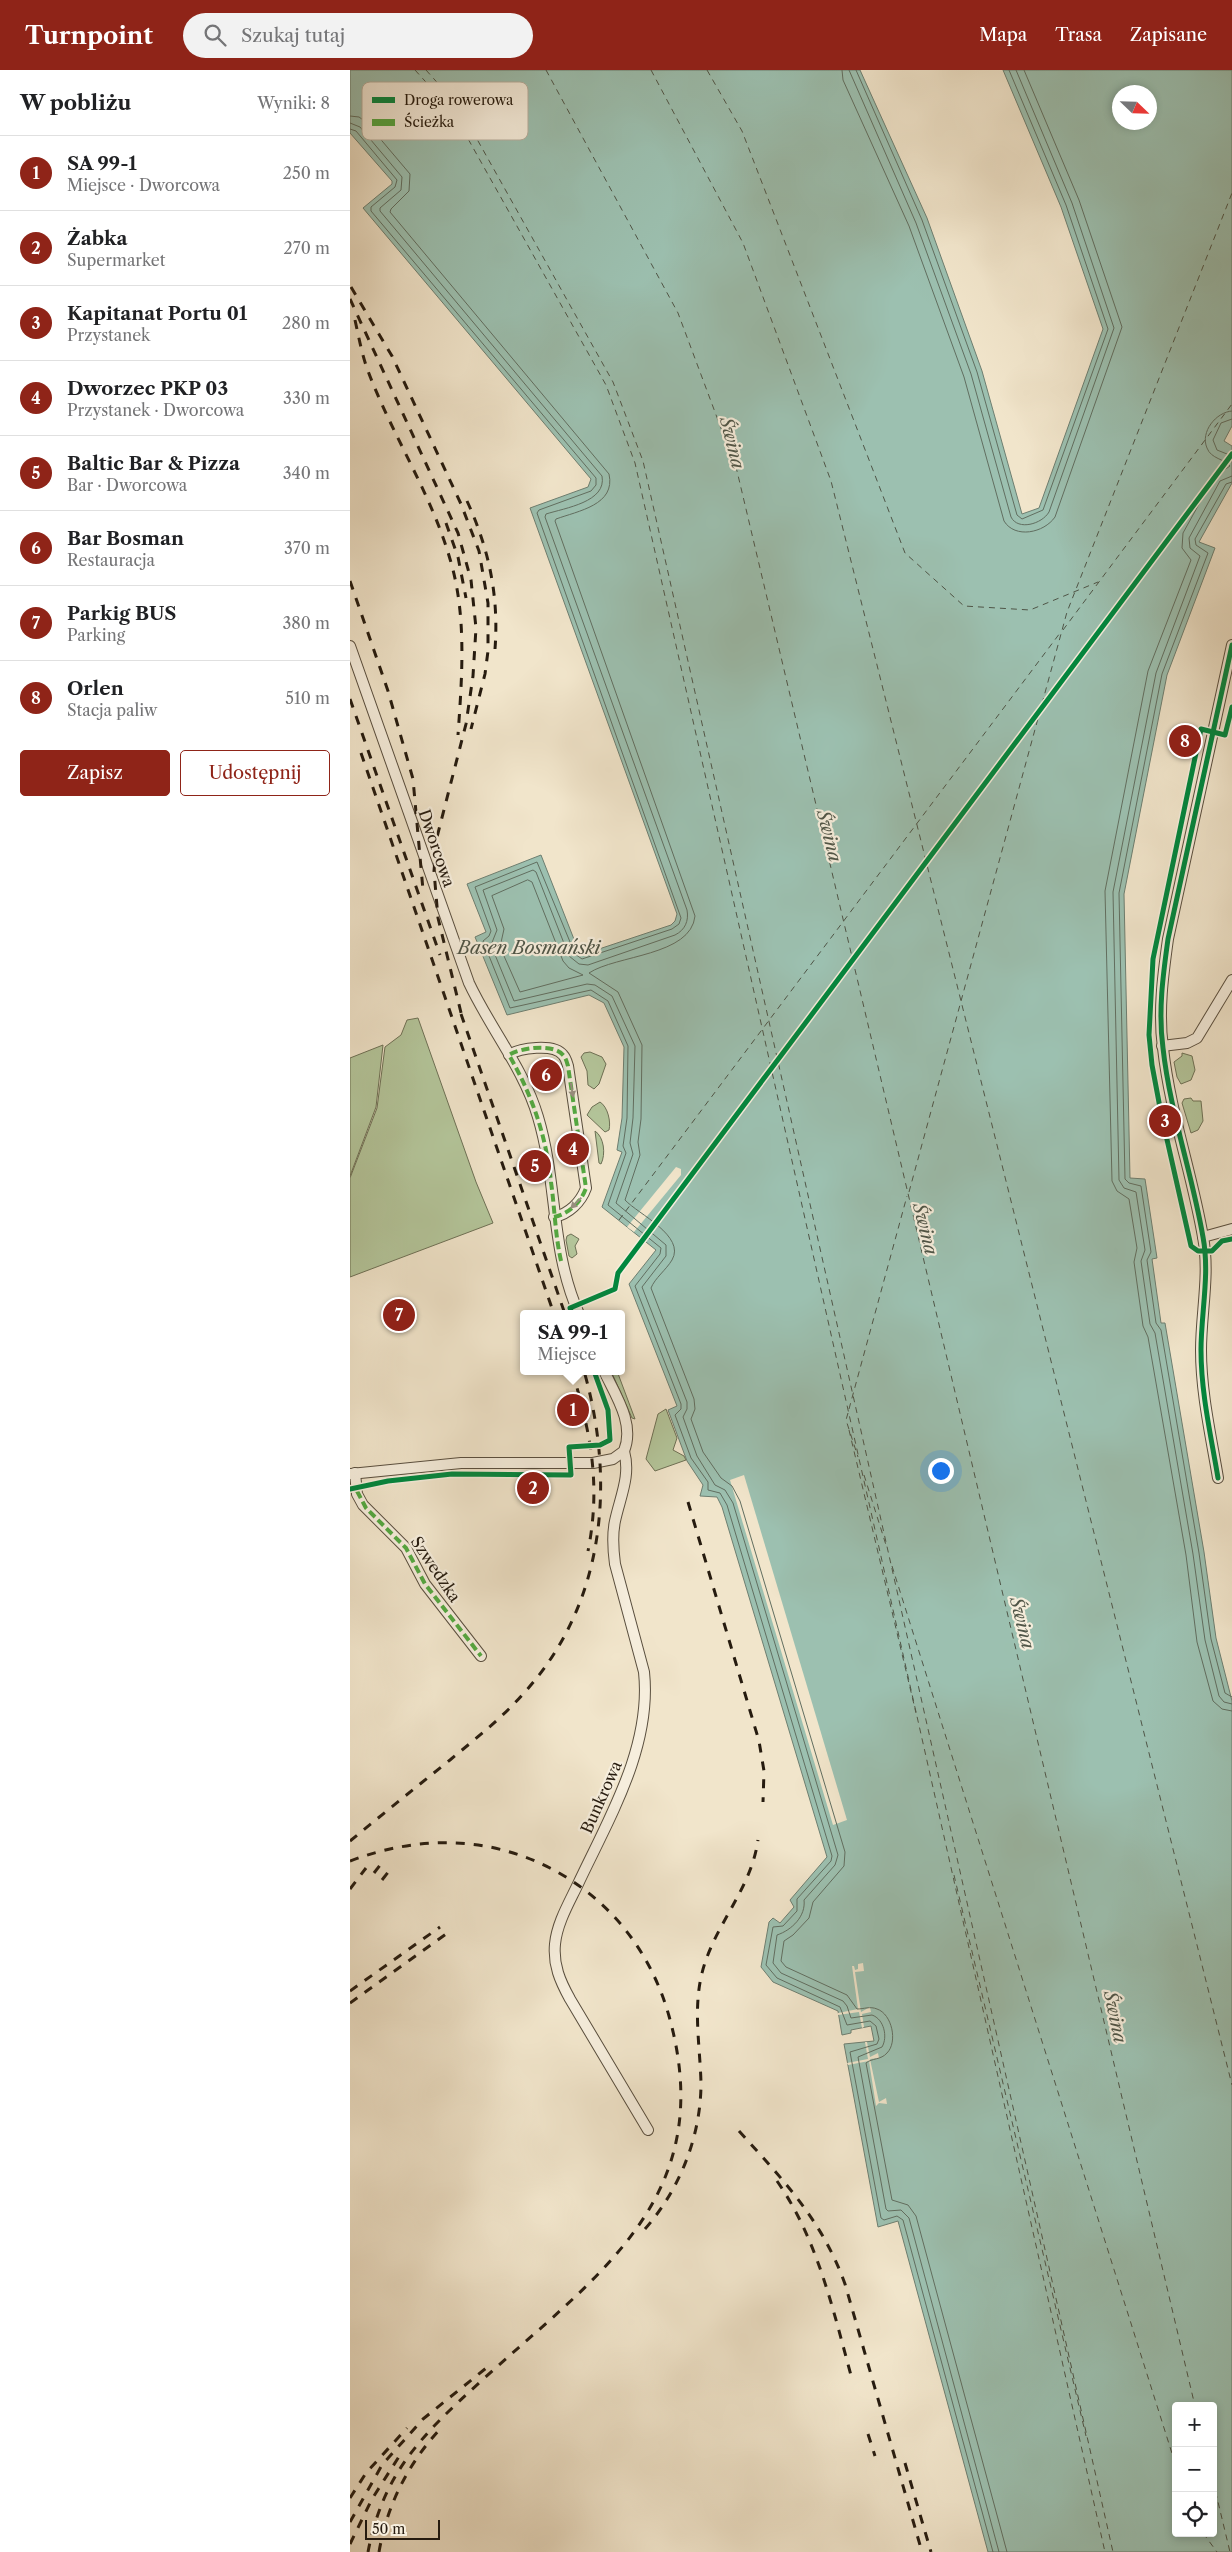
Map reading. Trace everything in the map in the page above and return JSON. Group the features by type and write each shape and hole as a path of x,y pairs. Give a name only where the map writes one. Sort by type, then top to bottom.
{"street":[{"path":"1218,1478 1208,1422 1201,1351 1205,1269 1203,1237 1170,1093 1162,1046 1162,978 1168,939 1232,645"},
{"name":"Dworcowa","path":"350,646 469,983 486,1018 522,1077 538,1116 549,1166 554,1217 562,1265 578,1310"},
{"path":"1162,1046 1187,1043 1197,1038 1232,980"},
{"path":"509,1055 525,1049 555,1049 564,1055 568,1066 586,1188 579,1202 561,1216 554,1217"},
{"path":"1203,1237 1232,1229"},
{"path":"353,1473 461,1463 593,1463 613,1458 624,1451 628,1438 626,1421 606,1375"},
{"name":"Bunkrowa","path":"624,1451 626,1480 615,1520 613,1547 615,1564 644,1672 646,1686 642,1731 633,1762 559,1926 555,1957 559,1978 566,1993 648,2130"},
{"name":"Szwedzka","path":"353,1473 363,1505 406,1548 425,1584 481,1656"}],"shaded area":[{"path":"418,1018 476,1182 493,1223 350,1277 350,1178 377,1108 385,1047 401,1035 407,1020"},
{"path":"383,1045 376,1107 350,1176 350,1058"},
{"path":"590,1052 602,1057 606,1064 599,1084 594,1089 588,1085 587,1071 581,1057 584,1053"},
{"path":"1182,1053 1192,1056 1195,1070 1191,1080 1181,1084 1177,1077 1174,1062 1182,1056"},
{"path":"1191,1098 1193,1101 1201,1101 1203,1121 1198,1130 1191,1133 1182,1103 1184,1099"},
{"path":"600,1102 605,1107 609,1119 610,1127 605,1132 587,1115 592,1107"},
{"path":"595,1131 600,1137 603,1146 603,1160 601,1164 599,1163"},
{"path":"571,1234 579,1239 575,1246 577,1254 572,1258 569,1256 566,1240 567,1236"},
{"path":"613,1375 618,1375 635,1419 632,1418"},
{"path":"666,1409 677,1438 673,1450 684,1456 686,1460 655,1471 646,1459 658,1414"}],"water":[{"path":"350,70 860,70 927,218 982,371 1022,514 1039,508 1103,329 1061,207 1003,70 1232,70 1232,426 1224,441 1232,446 1232,483 1199,542 1215,548 1167,675 1124,894 1130,1178 1145,1179 1157,1258 1152,1259 1161,1323 1165,1323 1204,1552 1216,1638 1232,1701 1232,2552 988,2552 898,2221 878,2227 844,2044 874,2041 871,2026 851,2030 851,2033 842,2035 838,2011 773,1982 761,1967 769,1922 773,1918 780,1923 794,1907 790,1900 827,1857 722,1507 717,1497 700,1496 703,1485 687,1461 668,1410 677,1406 629,1284 656,1250 602,1207 622,1152 617,1150 622,1118 624,1047 604,1003 589,995 507,1015 475,937 486,932 467,884 541,855 579,952 584,954 671,925 675,921 677,914 530,508 588,487 591,479 363,208 392,184 392,181 350,133"}],"pier":[{"path":"676,1167 681,1169 681,1175 634,1232 627,1227"},
{"path":"744,1475 847,1820 833,1825 730,1480"},
{"path":"863,1963 864,1971 855,1972 861,2012 870,2007 871,2012 862,2014 864,2027 862,2028 859,2012 838,2015 838,2013 858,2009 852,1966 854,1966 855,1970 858,1969 858,1964"},
{"path":"865,2042 867,2042 870,2057 878,2053 879,2058 870,2059 879,2102 886,2098 887,2104 879,2103 876,2106 869,2061 848,2065 847,2063 868,2059"}],"ferry route":[{"path":"415,70 426,82"},
{"path":"426,70 437,82"},
{"path":"546,70 678,313 737,471 1194,2402"},
{"path":"651,70 743,243 831,481 1232,2085"},
{"path":"707,70 742,131 905,553 964,606 1030,610 1098,582"},
{"path":"469,140 606,385 635,463 1105,2552"},
{"path":"477,140 613,382 643,461 1113,2552"},
{"path":"909,1192 1067,612 1232,193"},
{"path":"1063,630 1232,404"},
{"path":"1041,709 1232,454"},
{"path":"619,1220 1060,633"},
{"path":"644,1240 1039,712"},
{"path":"849,1409 907,1196"},
{"path":"848,1413 846,1420 858,1457"},
{"path":"849,1430 916,1713"},
{"path":"864,1475 886,1545"},
{"path":"892,1566 1172,2453"},
{"path":"954,1875 1086,2436"},
{"path":"1216,2492 1230,2552"},
{"path":"1206,2537 1217,2552"}],"railway":[{"path":"351,287 392,356 461,504 479,551 488,603 488,651 485,674 471,729"},
{"path":"350,299 458,533 471,580 476,628 473,676 466,724 437,837 434,871 438,918 463,1021"},
{"path":"355,320 368,371 388,418 433,511 450,559 459,602 461,624 461,691 458,735"},
{"path":"467,501 475,519 491,573 495,610 495,649"},
{"path":"446,523 458,557 466,598"},
{"path":"350,581 388,691 413,779 423,890"},
{"path":"350,699 440,955"},
{"path":"361,753 553,1310"},
{"path":"461,1014 564,1310"},
{"path":"573,1375 589,1438 594,1482 594,1504 588,1551"},
{"path":"350,1841 488,1729 506,1712 523,1694 550,1659 572,1622 587,1582 596,1541 600,1499 600,1456 594,1413 585,1375"},
{"path":"688,1502 759,1741 764,1771 763,1802"},
{"path":"645,2229 669,2197 693,2142 700,2103 701,2083 697,2014 702,1973 715,1939 748,1875 758,1840"},
{"path":"350,1861 400,1847 451,1843 476,1845 501,1849 525,1857 550,1868 572,1881 591,1895 625,1930 651,1970 669,2016 680,2080 677,2135 662,2184 637,2227 604,2267 566,2306 458,2402 423,2438 408,2457 384,2500 375,2524 368,2552"},
{"path":"374,1873 384,1860"},
{"path":"382,1880 393,1866"},
{"path":"350,1889 366,1868"},
{"path":"350,1991 440,1927"},
{"path":"350,2003 446,1934"},
{"path":"739,2131 800,2202 825,2240 836,2261 845,2284 922,2552"},
{"path":"777,2181 791,2204 814,2251 831,2302 852,2379"},
{"path":"350,2522 382,2465 423,2419 490,2365"},
{"path":"350,2498 366,2473 407,2428"},
{"path":"379,2552 387,2518 400,2486 418,2456 440,2429"},
{"path":"868,2434 875,2456"},
{"path":"350,2544 372,2499 400,2455"},
{"path":"905,2463 931,2552"}],"marked path":[{"path":"554,1217 559,1215 565,1213 574,1207 586,1188 568,1066 565,1058 559,1051 545,1048 520,1050 509,1055 525,1085 542,1132 549,1165 552,1192 553,1203 554,1213 555,1224 556,1234 562,1265"},
{"path":"357,1491 366,1508 406,1548 425,1584 481,1656"}],"cycle path":[{"path":"571,1310 570,1308 615,1289 618,1273 1232,454"},
{"path":"1218,1478 1201,1366 1205,1251 1166,1072 1161,1007 1168,939 1232,645"},
{"path":"1232,707 1225,735 1201,729 1153,959 1149,1035 1152,1065 1161,1113 1191,1246 1198,1251 1212,1251 1222,1241 1232,1239"},
{"path":"350,1489 388,1481 452,1474 571,1475 569,1447 600,1445 610,1440 608,1410 595,1375"}],"place":[{"name":"Orlen","path":"1185,741"},
{"name":"Bar Bosman","path":"546,1075"},
{"name":"Kapitanat Portu 01","path":"1165,1121"},
{"name":"Dworzec PKP 03","path":"573,1149"},
{"name":"Baltic Bar & Pizza","path":"535,1166"},
{"name":"Parkig BUS","path":"399,1315"},
{"name":"SA 99-1","path":"573,1410"},
{"name":"Żabka","path":"533,1488"}],"water label":[{"name":"Świna","path":"732,443"},
{"name":"Świna","path":"829,836"},
{"name":"Basen Bosmański","path":"529,948"},
{"name":"Świna","path":"925,1229"},
{"name":"Świna","path":"1022,1623"},
{"name":"Świna","path":"1115,2017"}]}
